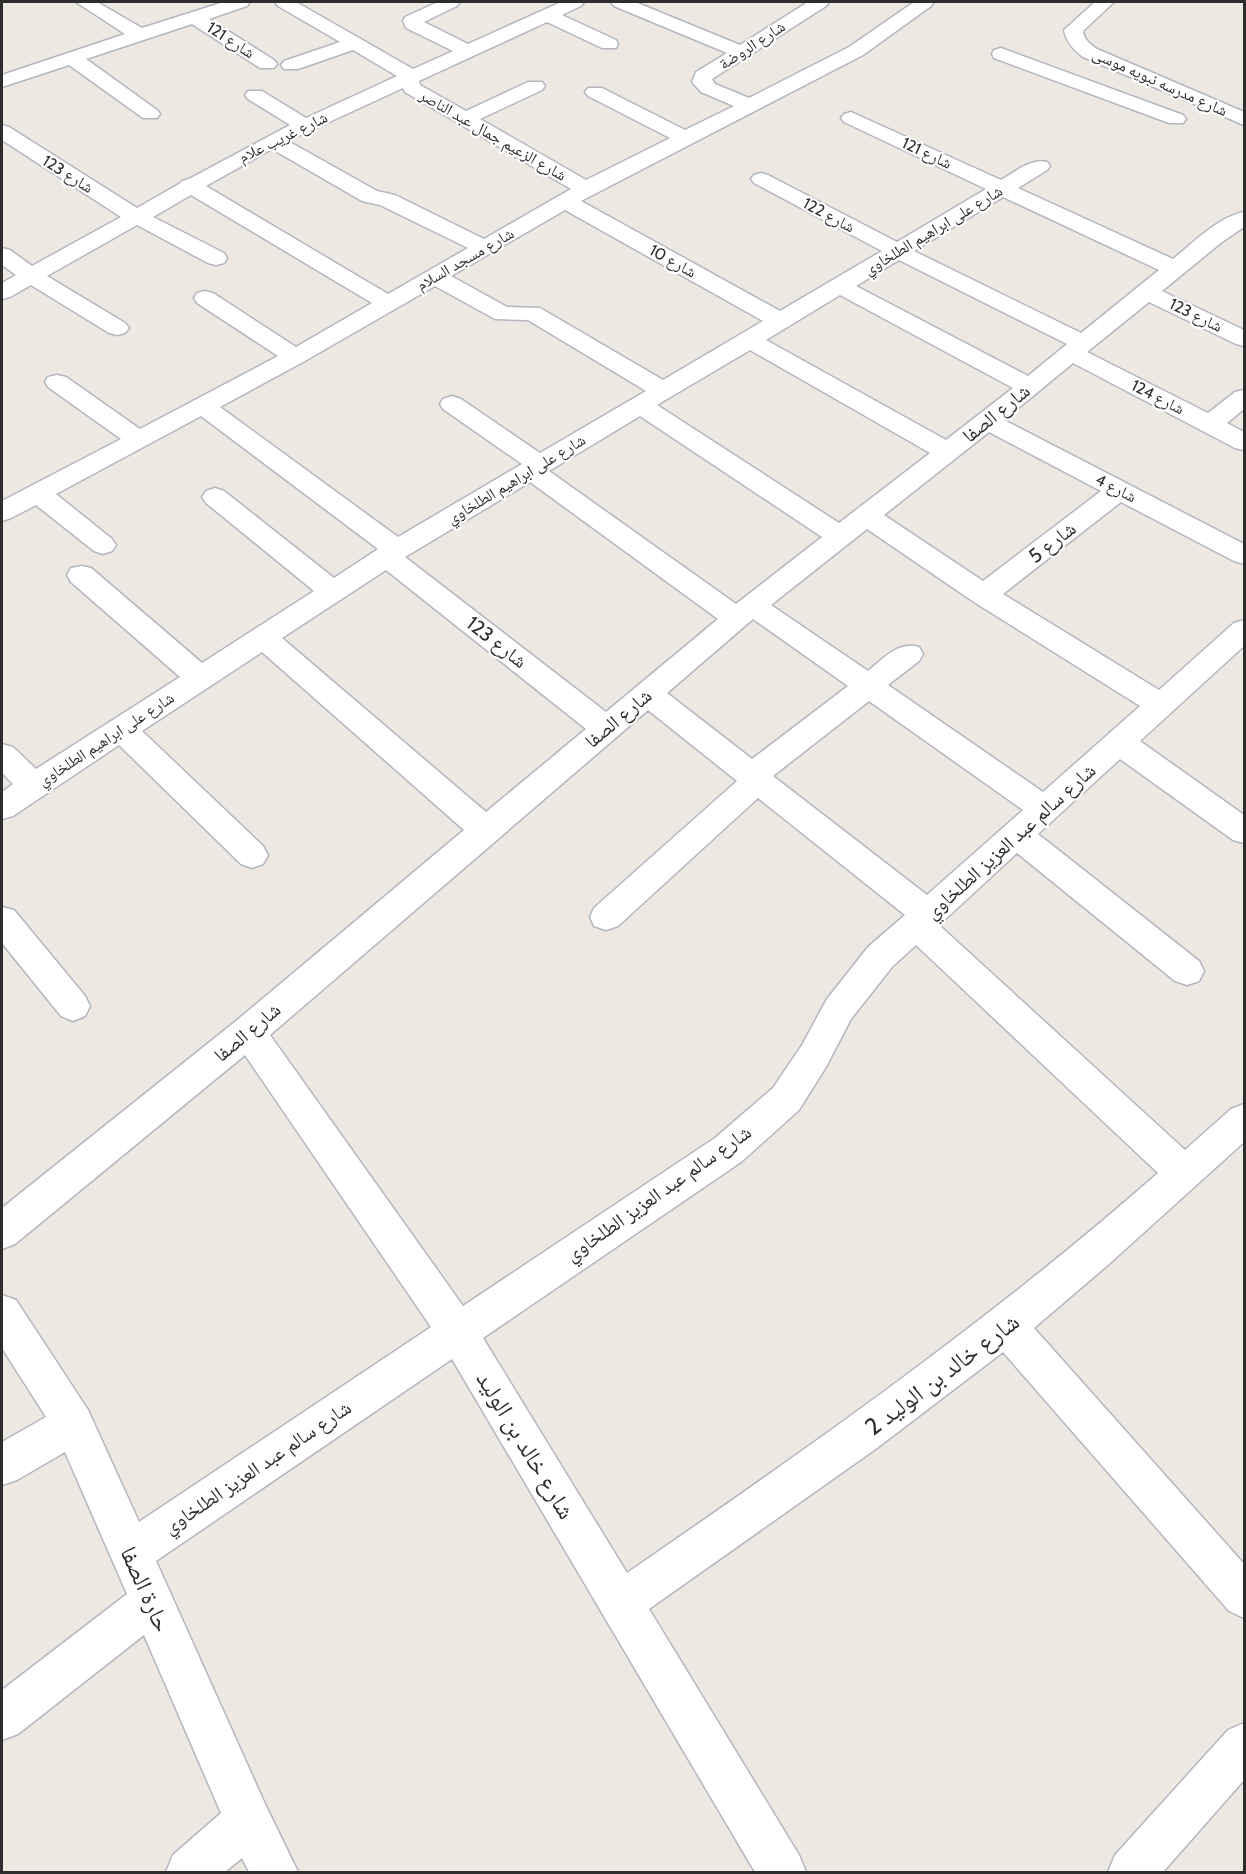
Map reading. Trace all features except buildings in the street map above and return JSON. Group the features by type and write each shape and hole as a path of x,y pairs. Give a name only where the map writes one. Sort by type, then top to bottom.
{"street":[{"path":"85,2 140,35"},
{"path":"2,80 241,2"},
{"name":"شارع الزعيم جمال عبد الناصر","path":"284,2 405,72 412,88 586,189"},
{"path":"451,2 412,21 413,24 468,51"},
{"path":"620,2 741,52"},
{"name":"شارع الروضة","path":"749,105 708,88 702,82 703,76 820,2"},
{"name":"شارع مسجد السلام","path":"3,509 38,493 295,357 586,189 856,51 925,2"},
{"path":"1041,92 1060,76 1084,48 1073,37 1073,30 1105,2"},
{"path":"559,6 609,44"},
{"name":"شارع غريب علام","path":"2,292 189,185 272,141 468,51 559,6"},
{"name":"شارع 121","path":"194,17 267,64"},
{"path":"291,65 355,43"},
{"name":"شارع مدرسه نبويه موسى","path":"1084,48 1229,103 1245,119"},
{"path":"1001,54 1176,119"},
{"path":"72,58 150,114"},
{"path":"465,119 535,87"},
{"path":"595,92 685,138"},
{"path":"255,95 305,126"},
{"name":"شارع 121","path":"851,118 1175,269"},
{"name":"شارع 123","path":"5,138 135,216 216,258"},
{"path":"272,141 370,196 387,200 484,247"},
{"name":"شارع على ابراهيم الطلخاوي","path":"2,807 392,553 1040,166"},
{"name":"شارع 122","path":"761,179 1078,348"},
{"path":"189,185 388,303"},
{"name":"شارع 10","path":"565,201 780,321"},
{"name":"شارع الصفا","path":"2,1231 248,1032 744,611 1030,387 1175,269 1224,242 1245,218"},
{"path":"2,255 30,275 117,328"},
{"path":"434,276 503,314 532,313 664,391"},
{"path":"840,286 1030,387"},
{"name":"شارع 123","path":"1147,292 1245,339"},
{"path":"205,298 295,357"},
{"path":"750,340 948,452"},
{"name":"شارع 124","path":"1078,348 1245,442"},
{"path":"57,382 138,439"},
{"path":"1210,424 1245,397"},
{"path":"452,404 536,467 744,611 867,685 1046,809"},
{"name":"شارع 123","path":"202,405 392,553 606,728"},
{"path":"640,405 840,537"},
{"name":"شارع 4","path":"987,421 1245,555"},
{"name":"شارع 5","path":"984,595 1119,490"},
{"path":"38,493 103,545"},
{"path":"215,497 333,591"},
{"path":"866,516 984,595 1161,705"},
{"path":"81,575 200,678"},
{"name":"شارع سالم عبد العزيز الطلخاوي","path":"130,1553 457,1330 728,1150 786,1099 814,1056 839,1009 880,957 1245,630"},
{"path":"263,637 485,830"},
{"path":"606,917 754,779 867,685 909,654"},
{"path":"646,693 754,779 922,920 1184,1173"},
{"path":"121,729 252,855"},
{"path":"1119,742 1245,831"},
{"path":"2,755 34,786"},
{"path":"1017,835 1187,971"},
{"path":"2,920 73,1006"},
{"name":"شارع خالد بن الوليد","path":"248,1032 457,1330 782,1872"},
{"name":"شارع خالد بن الوليد 2","path":"620,1603 877,1425 1006,1326 1116,1234 1245,1120"},
{"name":"حارة الصفا","path":"2,1314 74,1424 248,1821 274,1872"},
{"path":"1006,1326 1245,1596"},
{"path":"2,1465 74,1424"},
{"path":"2,1718 152,1602"},
{"path":"1132,1872 1245,1746"},
{"path":"190,1872 248,1821"}]}
